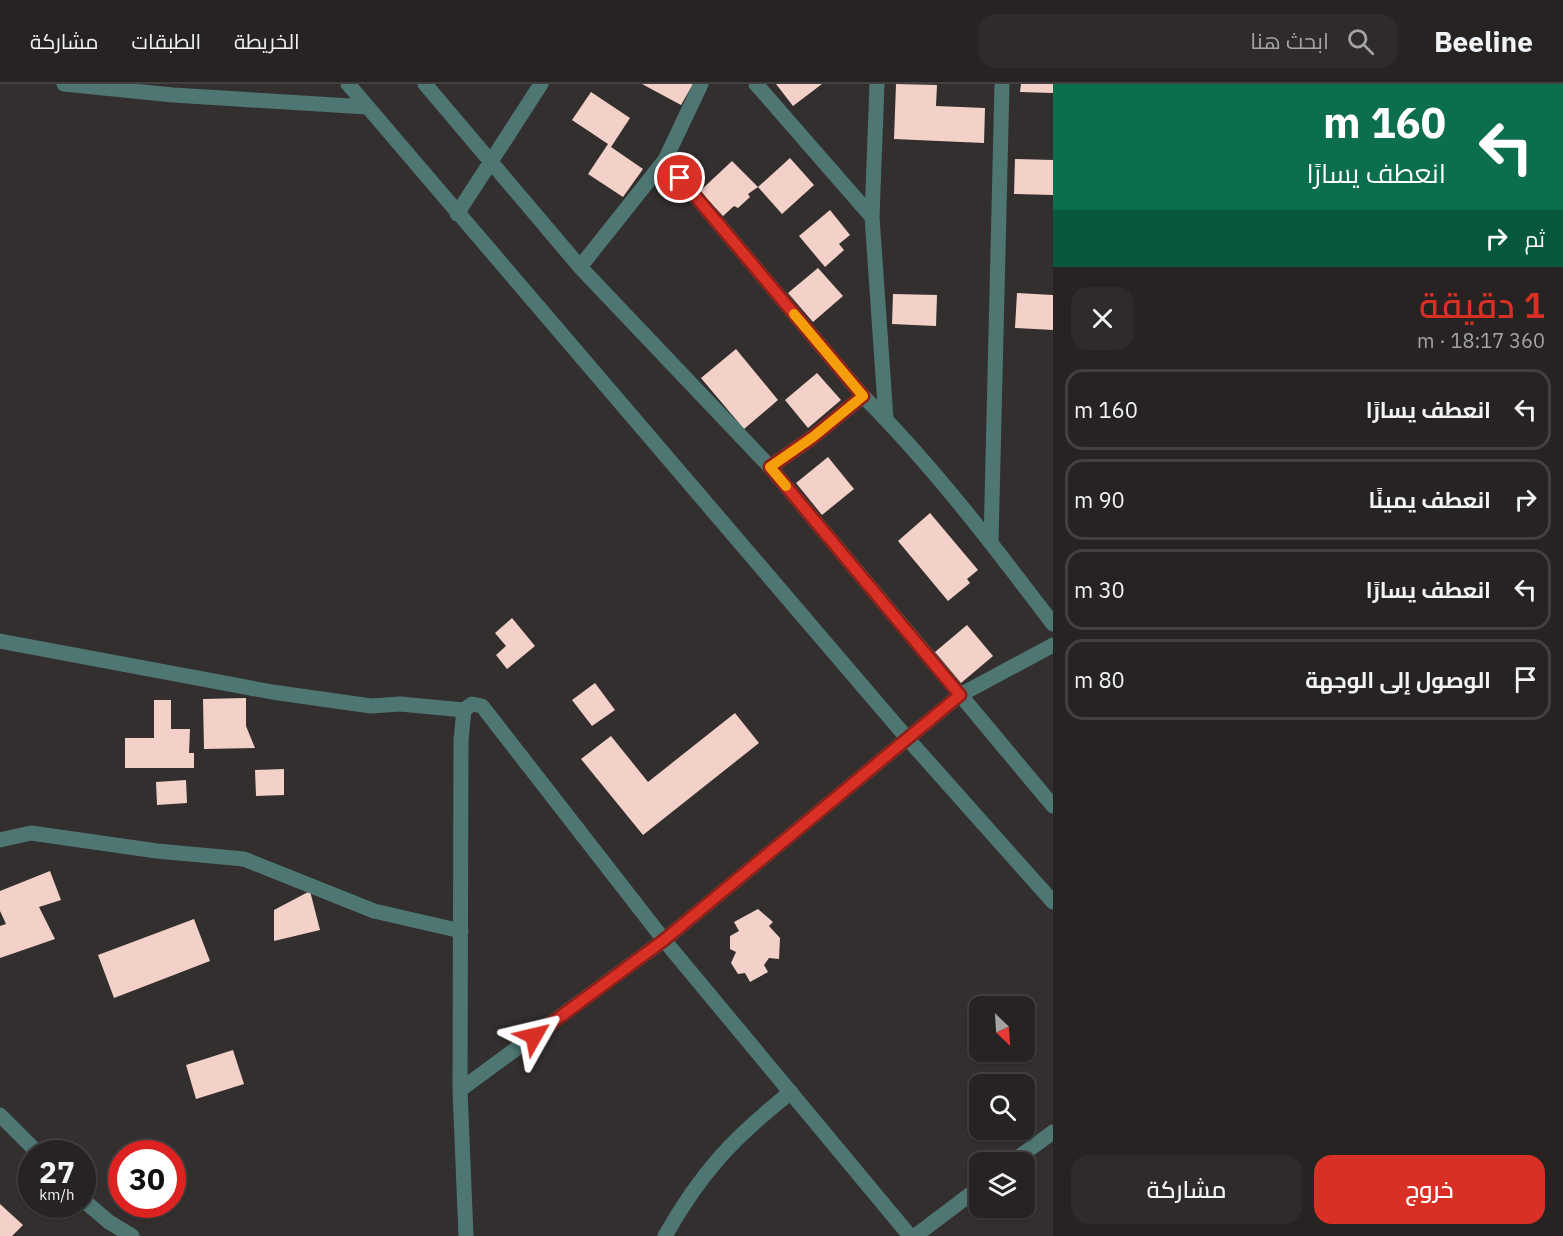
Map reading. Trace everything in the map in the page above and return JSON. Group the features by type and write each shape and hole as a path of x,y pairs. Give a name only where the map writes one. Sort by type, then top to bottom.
{"street":[{"path":"64,84 168,90 368,107"},
{"path":"348,84 907,738 1053,902"},
{"path":"424,84 580,267 770,467 1053,806"},
{"path":"457,214 541,84"},
{"path":"580,267 665,160 701,84"},
{"path":"756,84 872,217"},
{"path":"877,84 872,217 886,419"},
{"path":"992,543 1002,84"},
{"path":"665,160 863,396 886,419 992,543 1053,624"},
{"path":"770,467 813,437 863,396"},
{"path":"0,641 338,702 371,706 400,705 464,710 472,704 482,706 664,940 910,1236"},
{"path":"460,1090 664,940 960,695 1053,645"},
{"path":"464,710 461,740 460,1090 466,1236"},
{"path":"0,840 32,833 157,851 244,859 374,911 460,931"},
{"path":"665,1236 684,1201 723,1150 791,1092"},
{"path":"0,1115 25,1140"},
{"path":"1026,1152 1053,1132"},
{"path":"915,1236 969,1195"},
{"path":"96,1211 132,1236"}],"building":[{"path":"642,84 693,84 681,105"},
{"path":"776,84 822,84 793,106"},
{"path":"896,84 937,85 936,106 985,108 984,143 894,139"},
{"path":"1021,84 1053,84 1053,93 1020,92"},
{"path":"591,92 630,118 611,147 643,169 623,197 588,174 608,144 572,120"},
{"path":"790,158 814,185 782,214 758,187"},
{"path":"1015,159 1053,160 1053,195 1014,194"},
{"path":"732,161 758,187 748,194 750,197 738,208 734,206 723,216 700,191"},
{"path":"830,210 850,235 839,244 844,250 825,267 799,236"},
{"path":"818,268 843,296 813,322 788,293"},
{"path":"1017,293 1053,295 1053,330 1015,328"},
{"path":"893,294 937,295 936,326 892,324"},
{"path":"736,349 778,400 744,429 701,378"},
{"path":"817,373 841,400 808,428 785,400"},
{"path":"828,457 854,489 822,515 796,483"},
{"path":"930,513 978,570 967,579 970,583 948,601 898,541"},
{"path":"512,618 535,646 507,669 496,655 506,646 495,633"},
{"path":"967,625 993,656 961,683 935,652"},
{"path":"595,683 615,710 592,726 572,700"},
{"path":"246,698 246,726 255,748 204,749 203,699"},
{"path":"154,700 171,700 171,729 190,729 189,753 194,753 194,768 125,768 125,738 154,738"},
{"path":"735,713 759,743 643,835 581,759 611,736 648,782"},
{"path":"284,769 284,795 256,796 255,770"},
{"path":"186,780 187,803 157,805 156,782"},
{"path":"50,871 61,900 39,907 55,939 0,958 0,926 6,924 0,911 0,891"},
{"path":"310,891 320,930 274,941 274,910"},
{"path":"758,909 773,922 769,926 780,938 779,959 769,958 764,965 768,972 750,982 745,973 738,974 731,963 736,952 730,949 730,936 739,931 734,922"},
{"path":"194,919 210,961 114,998 98,955"},
{"path":"233,1050 244,1084 196,1099 186,1065"},
{"path":"0,1204 23,1225 12,1236 0,1236"}],"slow traffic":[{"path":"786,486 770,467 813,437 863,396 794,314"}],"route":[{"path":"534,1036 664,940 960,695 770,467 813,437 863,396 680,178"}]}
